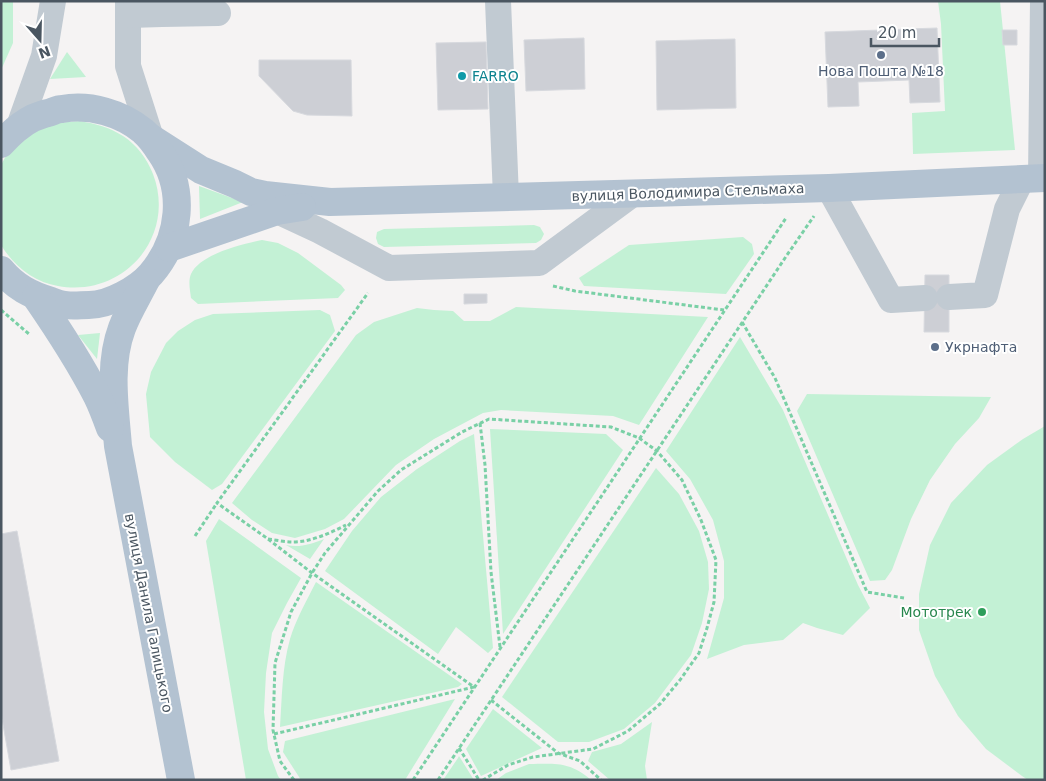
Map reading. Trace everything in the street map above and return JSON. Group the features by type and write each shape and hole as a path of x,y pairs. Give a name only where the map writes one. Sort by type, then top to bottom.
{"main road":[{"name":"вулиця Володимира Стельмаха","path":"9,136 34,117 62,109 90,108 118,115 201,170 250,192 330,202 829,188 1036,178"},
{"path":"3,275 36,297 64,305 93,305 122,296 146,280 159,265 169,248 177,220 177,191 168,163 151,138"},
{"name":"вулиця Володимира Стельмаха","path":"169,248 277,211 330,202"},
{"name":"вулиця Данила Галицького","path":"146,280 122,328 116,349 114,373 118,446 181,780"},
{"name":"вулиця Данила Галицького","path":"36,297 60,332 91,385 118,446"}],"street":[{"path":"9,136 44,56 53,1"},
{"path":"498,1 506,197"},
{"path":"829,188 891,300 985,295 1007,209 1036,178 1043,84 1043,1"},
{"path":"151,138 128,66 129,8 162,14 218,13"},
{"path":"277,211 320,231 389,268 538,263 634,193"}],"path":[{"path":"438,780 814,216"},
{"path":"413,780 786,218"},
{"path":"552,286 575,291 724,310"},
{"path":"195,536 217,502 368,293"},
{"path":"1,310 30,335"},
{"path":"742,322 775,378 867,592 904,598"},
{"path":"294,780 280,761 273,730 275,663 291,612 312,573 324,553 378,491 401,470 462,432 489,419 611,427 639,438 656,451 682,480 701,520 716,560 714,602 708,628 699,653 660,704 628,731 593,749 533,757 508,765 483,780"},
{"path":"480,423 491,572 500,648"},
{"path":"217,502 312,573 474,687"},
{"path":"268,539 293,542 307,540 349,524"},
{"path":"274,734 474,687"},
{"path":"491,700 558,753 580,761 601,780"},
{"path":"459,748 478,780"}],"green space":[{"path":"1,1 13,1 13,43 1,70"},
{"path":"938,1 1000,1 1015,150 913,154 912,113 945,111 941,24"},
{"path":"67,52 86,77 50,79"},
{"path":"80,121 102,126 118,133 133,144 141,153 153,174 158,197 157,220 151,240 139,258 123,272 104,282 82,287 58,286 41,281 25,272 12,260 1,245 1,165 7,154 37,130 56,123"},
{"path":"199,186 243,202 200,219"},
{"path":"534,225 540,227 544,234 541,240 536,243 384,247 378,244 376,238 377,232 384,229"},
{"path":"743,237 752,244 754,254 726,294 584,286 579,278 629,245"},
{"path":"262,240 278,243 298,253 345,290 338,298 198,304 191,298 190,277 196,267 203,261 222,251"},
{"path":"516,307 708,317 639,425 613,416 501,410 483,413 434,439 396,465 344,519 325,529 295,538 272,533 252,520 232,503 356,335 374,322 417,308 453,311 464,321 490,321"},
{"path":"320,310 330,315 335,331 222,484 212,490 175,462 150,437 146,394 151,372 166,343 178,331 195,320 213,314"},
{"path":"100,333 97,359 78,335"},
{"path":"740,337 783,410 858,585 870,608 843,635 803,623 783,640 744,645 707,659 724,598 724,561 713,520 690,479 666,451"},
{"path":"807,394 991,397 979,418 955,444 930,480 911,519 892,570 885,580 870,581 797,411"},
{"name":"Мототрек","path":"1045,426 1045,780 1028,780 986,749 958,716 935,676 919,630 919,594 930,545 951,503 987,465"},
{"path":"490,429 606,434 623,450 503,634"},
{"path":"474,434 493,648 488,653 456,627 438,654 325,571 352,531 381,497 417,469"},
{"path":"656,468 679,494 699,531 708,562 709,589 702,623 691,655 655,703 624,729 589,742 558,742 502,697"},
{"path":"219,519 301,578 272,633 266,673 264,712 268,749 281,780 246,780 206,541"},
{"path":"324,539 310,559 286,545 301,546"},
{"path":"316,582 462,684 458,687 280,727 287,650 295,624"},
{"path":"455,699 405,780 301,780 283,752 285,741"},
{"path":"493,709 542,748 481,776 466,749"},
{"path":"652,722 645,766 647,780 610,780 588,761 592,752 621,744"},
{"path":"459,756 474,780 443,780 458,758"},
{"path":"529,764 562,765 576,769 591,780 496,780 506,773"}],"building":[{"path":"937,28 940,102 910,103 909,80 858,82 859,106 828,107 825,32"},
{"path":"1002,30 1017,30 1017,45 1003,45"},
{"path":"584,38 585,89 526,91 524,40"},
{"path":"735,39 736,108 657,110 656,41"},
{"name":"FARRO","path":"486,42 488,109 438,110 436,43"},
{"path":"259,60 351,60 352,116 307,115 293,111 259,76"},
{"path":"925,275 949,275 949,332 924,332"},
{"path":"464,294 487,294 487,303 464,304"},
{"path":"17,531 59,761 11,770 1,713 1,534"}],"place":[{"name":"Нова Пошта №18","path":"881,55"},
{"name":"FARRO","path":"462,76"},
{"name":"Укрнафта","path":"935,347"},
{"name":"Мототрек","path":"982,612"}]}
